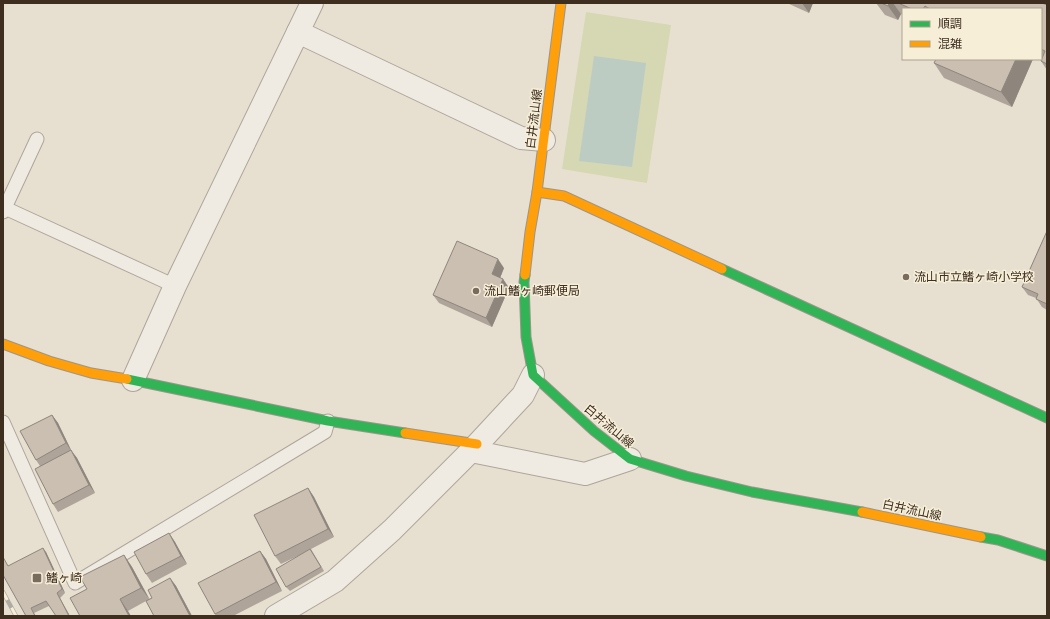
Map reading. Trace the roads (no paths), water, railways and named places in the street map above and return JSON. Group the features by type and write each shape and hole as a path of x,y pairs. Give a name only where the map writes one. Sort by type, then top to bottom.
{"street":[{"path":"133,380 175,286 312,3"},
{"name":"白井流山線","path":"561,3 524,282 526,337 532,375 594,431 630,459 686,476 752,492 875,514 998,540 1047,556"},
{"path":"298,32 521,138 544,140"},
{"path":"537,192 564,196 1045,413"},
{"path":"3,344 49,361 91,373 133,380 328,421 474,447 585,474 630,459"},
{"path":"304,616 335,581 392,530 474,447 523,395 532,375"},
{"path":"276,616 335,581"}],"lane":[{"path":"37,139 4,210 175,286"},
{"path":"3,422 75,583 325,432 328,421"}],"railway":[{"path":"3,592 16,616"}],"place":[{"name":"流山市立鰭ヶ崎小学校","path":"906,277"},
{"name":"流山鰭ヶ崎郵便局","path":"476,291"},
{"name":"鰭ヶ崎","path":"37,578"}]}
